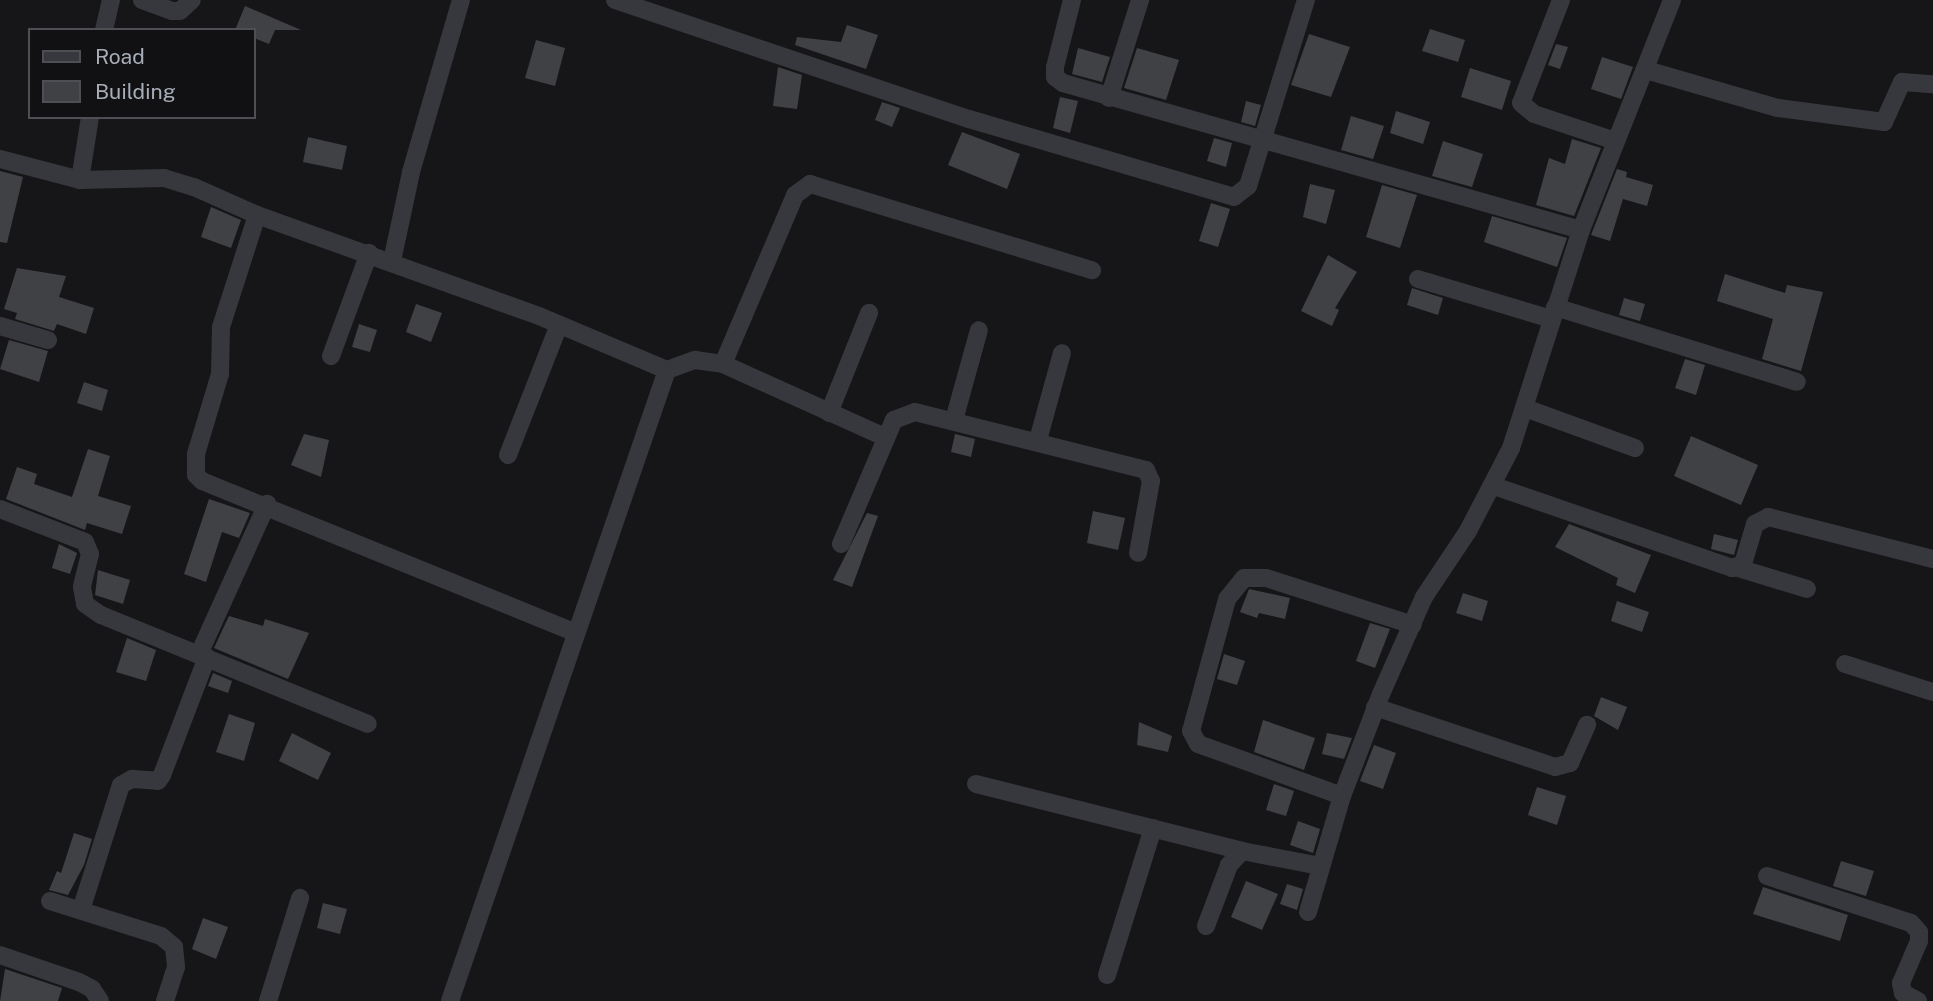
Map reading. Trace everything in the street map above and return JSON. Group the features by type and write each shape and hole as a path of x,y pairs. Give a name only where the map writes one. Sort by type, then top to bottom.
{"street":[{"path":"104,28 111,0"},
{"path":"142,0 172,11 180,10 192,0"},
{"path":"392,261 411,172 461,0"},
{"path":"615,0 968,119 1221,196 1242,193 1264,140 1306,0"},
{"path":"1072,0 1055,77 1109,98 1581,230"},
{"path":"1109,98 1140,0"},
{"path":"1560,0 1521,103 1534,114 1615,141"},
{"path":"1308,912 1342,796 1376,707 1424,597 1494,486 1525,408 1581,230 1672,0"},
{"path":"1646,70 1778,108 1884,122 1902,82 1933,84"},
{"path":"79,180 90,119"},
{"path":"0,159 79,180 164,178 257,215 392,261 667,370 695,360 723,364 885,437"},
{"path":"723,364 796,195 810,184 1092,270"},
{"path":"257,215 221,327 217,393 194,465 202,481 267,504 573,632"},
{"path":"331,356 369,253"},
{"path":"1418,279 1553,313 1797,382"},
{"path":"829,413 869,313"},
{"path":"508,455 559,325"},
{"path":"0,326 48,340"},
{"path":"954,420 979,330"},
{"path":"1038,440 1062,353"},
{"path":"450,1001 573,632 667,370"},
{"path":"1525,408 1634,449"},
{"path":"841,544 885,437 903,414 954,420 1038,440 1150,474 1138,553"},
{"path":"1494,486 1685,554 1807,589"},
{"path":"81,910 121,785 132,779 158,780 162,775 203,656 267,504"},
{"path":"0,509 85,542 90,554 82,587 85,604 101,615 369,723"},
{"path":"1738,568 1755,524 1768,517 1933,559"},
{"path":"1342,796 1198,744 1191,731 1227,599 1244,578 1266,578 1412,625"},
{"path":"1845,664 1933,692"},
{"path":"1376,707 1555,767 1570,763 1587,725"},
{"path":"976,784 1242,851 1320,866"},
{"path":"1107,975 1153,828"},
{"path":"1206,926 1229,865 1242,851"},
{"path":"1767,876 1911,923 1919,932 1919,941 1901,983 1903,993 1918,1001"},
{"path":"268,1001 300,898"},
{"path":"50,901 162,936 174,947 176,967 165,1001"},
{"path":"0,955 79,982 92,989 100,1001"}],"building":[{"path":"245,6 301,30 275,30 269,44 256,39 256,28 236,28"},
{"path":"847,25 878,35 866,69 795,45 797,37 841,42"},
{"path":"1430,29 1465,40 1458,62 1422,51"},
{"path":"1309,34 1350,47 1331,97 1291,85"},
{"path":"536,40 565,48 555,86 525,78"},
{"path":"1556,44 1568,47 1560,69 1548,65"},
{"path":"1078,48 1110,57 1102,82 1072,74"},
{"path":"1137,48 1179,60 1166,100 1124,88"},
{"path":"1602,57 1633,67 1621,99 1591,89"},
{"path":"778,67 802,75 797,109 773,106"},
{"path":"1470,68 1511,81 1502,110 1461,97"},
{"path":"1060,97 1078,101 1070,133 1053,128"},
{"path":"1246,101 1261,105 1255,126 1241,122"},
{"path":"882,102 900,108 892,127 875,120"},
{"path":"1396,111 1430,122 1423,144 1390,133"},
{"path":"1351,116 1384,126 1373,159 1341,150"},
{"path":"962,132 1020,154 1007,189 948,165"},
{"path":"308,137 347,146 342,170 303,162"},
{"path":"1214,138 1232,143 1226,167 1207,161"},
{"path":"1572,139 1601,148 1574,216 1536,205 1549,158 1565,164"},
{"path":"1443,141 1483,154 1472,187 1432,176"},
{"path":"1617,169 1627,172 1626,177 1653,185 1647,206 1623,199 1610,241 1591,235"},
{"path":"0,171 23,177 7,243 0,242"},
{"path":"1310,184 1335,190 1326,224 1303,217"},
{"path":"1382,185 1417,195 1400,248 1366,237"},
{"path":"1211,203 1230,209 1218,247 1199,241"},
{"path":"211,207 241,220 231,248 201,237"},
{"path":"1492,216 1567,238 1557,267 1484,242"},
{"path":"1328,255 1357,272 1335,308 1339,310 1332,326 1301,311"},
{"path":"17,268 66,276 59,297 94,308 86,334 57,324 54,331 15,319 17,313 4,309"},
{"path":"1725,274 1785,293 1787,285 1823,292 1801,371 1762,359 1773,319 1717,301"},
{"path":"1412,288 1443,298 1438,315 1407,305"},
{"path":"1624,298 1645,304 1640,321 1619,315"},
{"path":"416,304 442,313 431,342 406,332"},
{"path":"359,324 377,330 370,352 352,347"},
{"path":"9,340 48,351 39,382 0,369"},
{"path":"1685,359 1705,365 1696,395 1675,388"},
{"path":"84,382 108,390 102,411 77,403"},
{"path":"304,434 329,440 321,477 291,465"},
{"path":"955,434 975,439 971,457 951,452"},
{"path":"1691,436 1758,465 1741,505 1674,476"},
{"path":"88,449 110,456 98,496 131,506 122,534 87,523 85,530 6,499 17,467 37,474 34,484 72,497"},
{"path":"209,499 250,513 239,538 222,532 206,582 184,574"},
{"path":"1093,511 1125,518 1118,550 1087,543"},
{"path":"867,513 878,516 852,587 833,580"},
{"path":"1569,524 1651,555 1635,593 1616,585 1618,578 1555,547"},
{"path":"1714,534 1738,540 1734,555 1711,549"},
{"path":"59,544 77,553 70,574 52,568"},
{"path":"98,570 130,580 123,604 95,595"},
{"path":"1249,589 1290,598 1285,619 1259,613 1257,618 1240,612"},
{"path":"1463,593 1488,601 1482,621 1456,613"},
{"path":"1617,601 1649,612 1642,632 1611,621"},
{"path":"229,616 263,626 265,619 309,633 288,679 214,648"},
{"path":"1370,623 1390,629 1375,668 1356,661"},
{"path":"127,638 156,650 146,681 116,672"},
{"path":"1224,654 1245,661 1237,685 1217,679"},
{"path":"213,673 232,681 228,693 208,686"},
{"path":"1601,697 1627,707 1618,730 1594,716"},
{"path":"229,714 255,723 244,761 216,752"},
{"path":"1263,720 1315,738 1304,770 1254,752"},
{"path":"1139,722 1172,736 1168,752 1137,745"},
{"path":"292,733 331,753 318,780 279,761"},
{"path":"1327,733 1352,738 1344,759 1322,754"},
{"path":"1374,745 1396,753 1383,789 1360,781"},
{"path":"1274,784 1294,791 1286,816 1266,810"},
{"path":"1537,787 1566,796 1557,825 1528,815"},
{"path":"1298,821 1320,829 1313,853 1290,845"},
{"path":"74,833 92,839 84,865 68,895 49,890 57,871 61,873"},
{"path":"1841,861 1874,871 1866,896 1833,886"},
{"path":"1246,881 1278,894 1262,930 1231,917"},
{"path":"1287,884 1303,889 1297,910 1280,904"},
{"path":"1763,887 1848,915 1840,941 1753,914"},
{"path":"323,903 347,909 340,934 317,928"},
{"path":"203,918 228,927 216,959 192,949"},
{"path":"5,969 62,988 58,1001 0,1001"}]}
